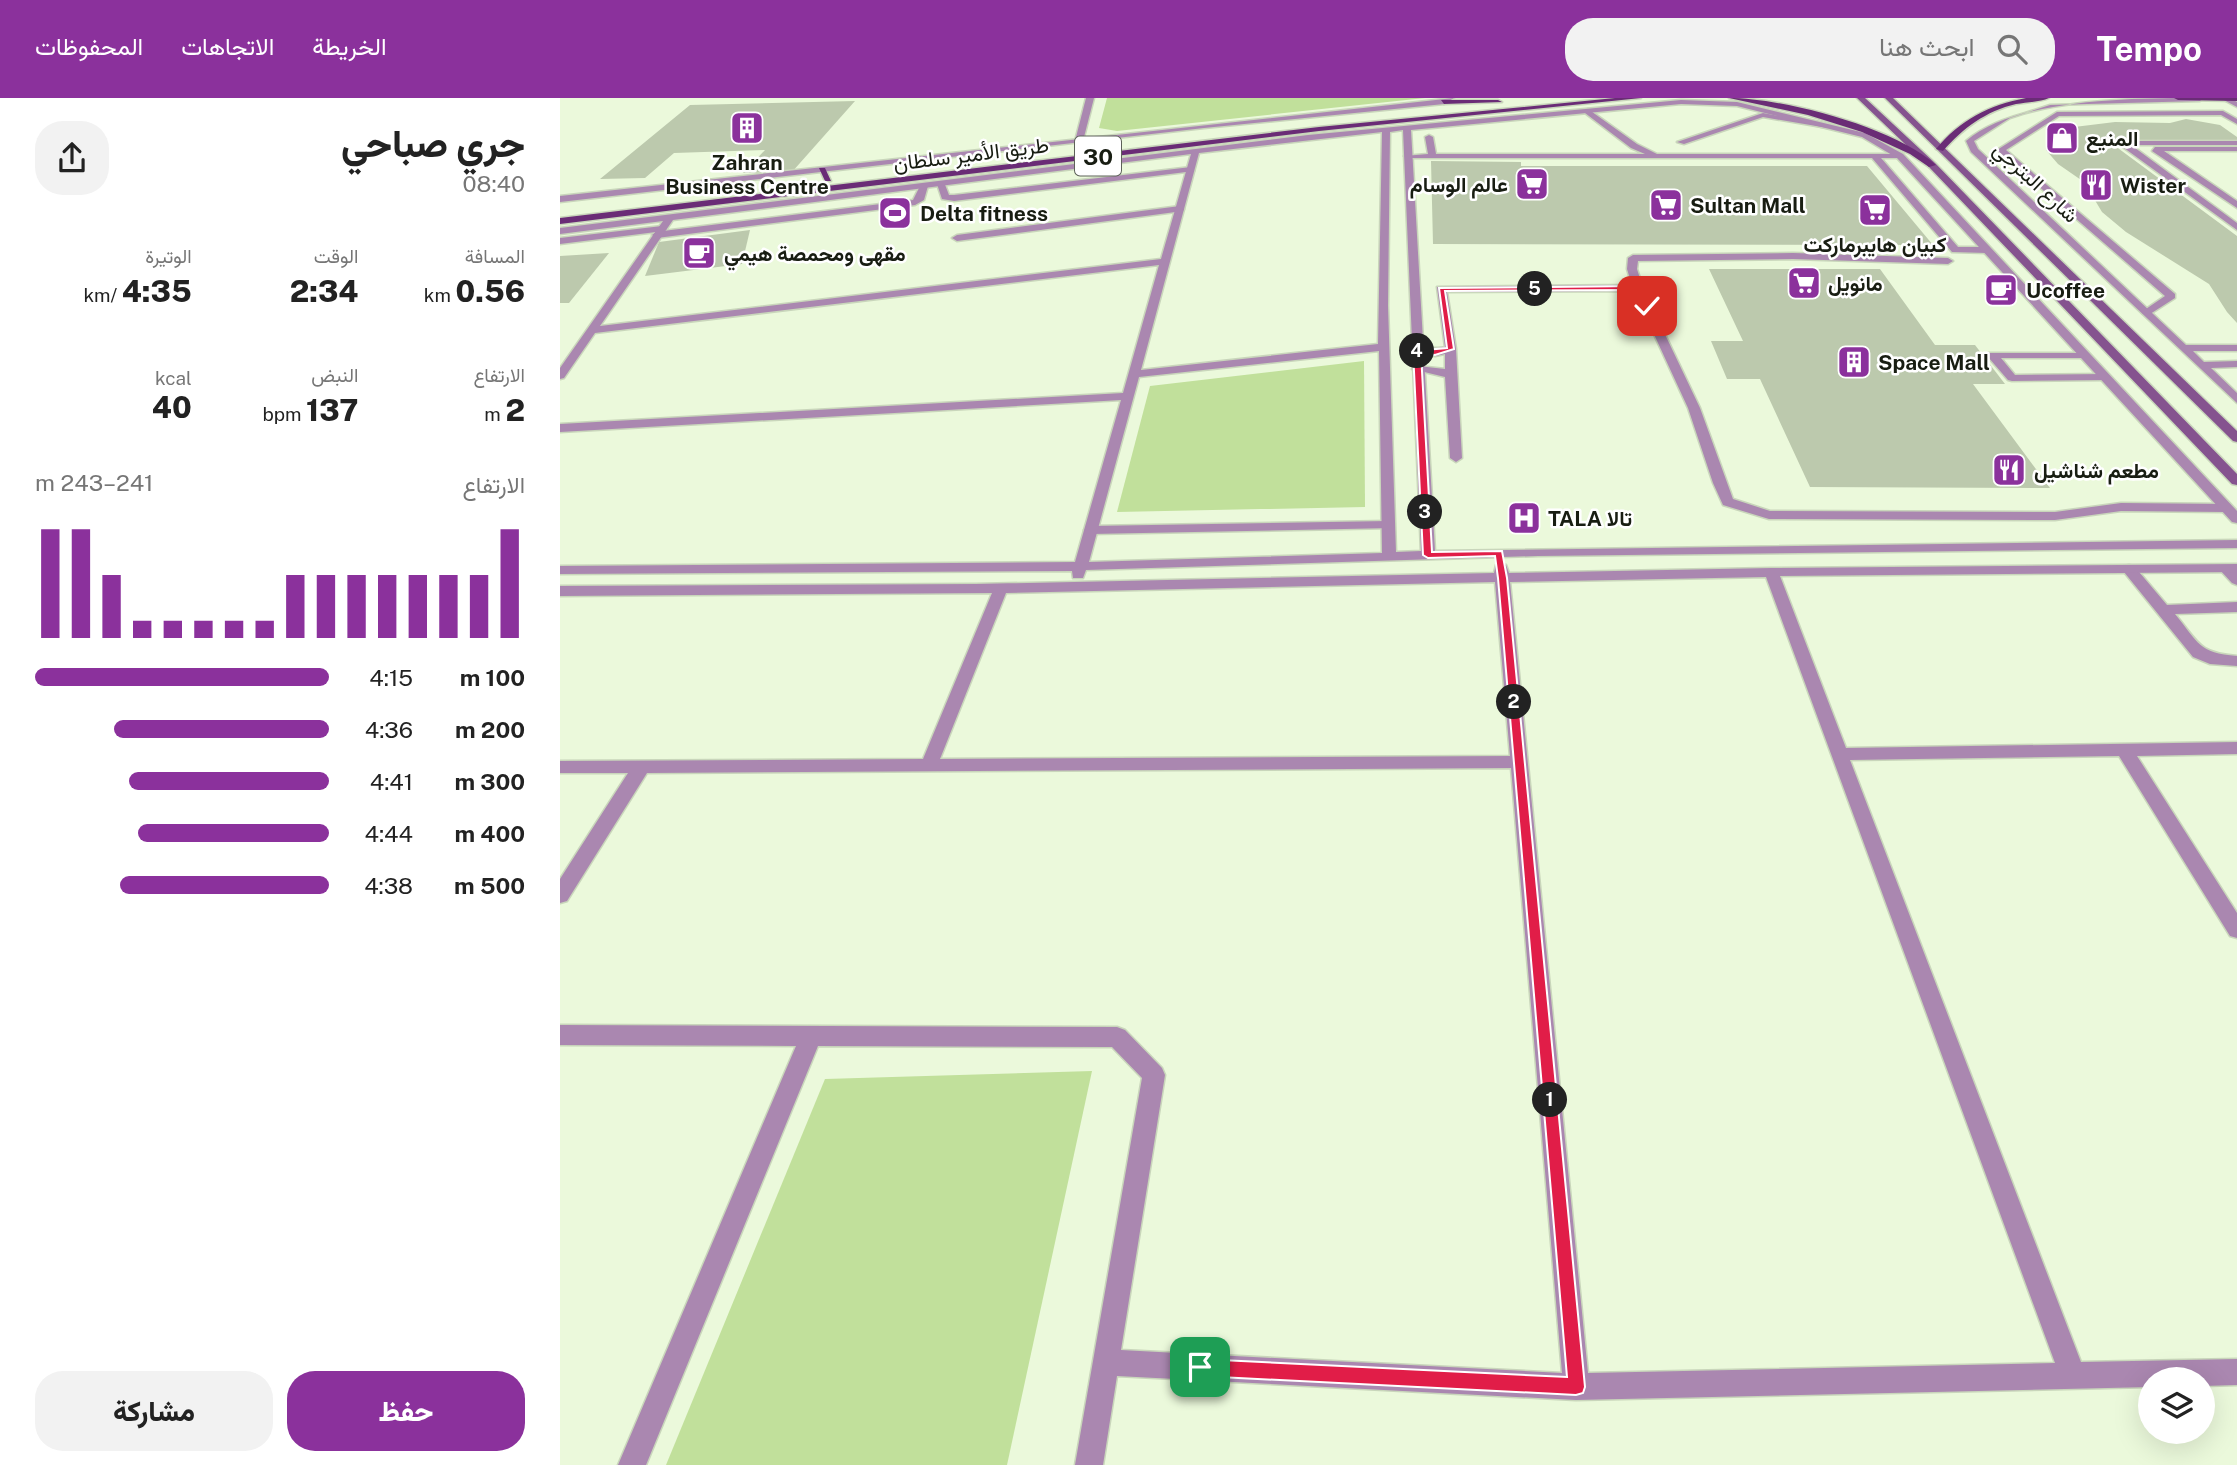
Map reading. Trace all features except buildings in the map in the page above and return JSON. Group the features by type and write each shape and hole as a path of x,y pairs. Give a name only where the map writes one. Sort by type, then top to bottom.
{"main road":[{"name":"طريق الأمير سلطان","path":"560,221 819,194 1147,146 1560,98"},
{"name":"طريق الأمير سلطان","path":"721,191 1637,98"},
{"path":"1733,98 1873,132 1919,154 1932,165"},
{"path":"1861,98 1932,165 2237,481"},
{"name":"شارع البترجي","path":"1889,98 2237,438"},
{"path":"1940,149 1968,120 1983,112 2009,102 2045,98"},
{"path":"2178,98 2237,99"},
{"path":"1447,100 1508,103"},
{"path":"822,170 828,179"}],"street":[{"path":"1079,141 1090,98"},
{"name":"شارع البترجي","path":"2219,99 2050,103 2028,107 1981,130 1970,141 1974,150 2237,399"},
{"path":"2226,99 2237,105"},
{"path":"560,199 1447,100"},
{"path":"560,231 819,194 924,186 1386,129 1709,101 1738,104 1865,135 1900,156 2237,519"},
{"path":"2135,101 2154,113"},
{"path":"1588,111 1634,146 1650,150 1653,158"},
{"path":"1576,112 1621,147 1623,158"},
{"path":"2147,313 2171,296 2001,150 2057,114 2223,113 2237,121"},
{"path":"1681,142 1761,115 1828,126"},
{"path":"1407,127 1428,555"},
{"path":"1386,129 1383,347 1389,556"},
{"path":"1429,137 1432,156"},
{"path":"2237,143 2123,143 2237,227"},
{"path":"2237,149 2155,149 2237,205"},
{"path":"1075,587 1195,153"},
{"path":"1408,156 1900,156"},
{"path":"1875,157 1955,250 1987,250"},
{"path":"1989,164 2027,173"},
{"path":"941,184 944,197 954,198 1191,169"},
{"path":"560,241 915,202 920,200 924,186"},
{"path":"957,238 1180,209"},
{"path":"560,376 670,217"},
{"path":"560,251 586,249 626,233"},
{"path":"1948,261 1793,256 1633,258 1632,268 1638,288 1695,411 1715,479 1728,502 1769,515 2055,516 2121,507 2227,508"},
{"path":"592,330 1166,261"},
{"path":"1456,458 1451,349 1441,289 1638,288"},
{"path":"2031,297 2059,297"},
{"path":"1134,374 1383,347"},
{"path":"2183,348 2237,348"},
{"path":"1417,351 1435,353 1451,349"},
{"path":"2085,356 1992,355 2012,378 2105,377"},
{"path":"2024,355 2041,378"},
{"path":"2201,365 2237,364"},
{"path":"1418,369 1436,369 1451,375"},
{"path":"560,428 1128,396"},
{"path":"1091,530 1388,525"},
{"path":"560,570 988,569 1499,553 2237,544"},
{"path":"1499,553 1576,1387"},
{"path":"560,592 1075,587 1771,572 2232,568 2237,580"},
{"path":"2129,569 2199,653 2210,659 2237,661"},
{"path":"1771,572 2073,1375"},
{"path":"929,765 1001,588"},
{"path":"2163,610 2237,607"},
{"path":"1839,754 2237,748"},
{"path":"2124,750 2237,930"},
{"path":"560,767 1520,762"},
{"path":"560,895 642,766"},
{"path":"560,1035 1117,1037 1154,1075 1089,1465"},
{"path":"632,1465 811,1036"},
{"path":"1106,1363 1576,1387 2237,1372"}],"green space":[{"path":"1107,98 1425,98 1117,131 1099,128"},
{"path":"1364,361 1365,507 1117,512 1150,386"},
{"path":"1092,1071 1007,1465 666,1465 825,1079"}],"place":[{"name":"Zahran Business Centre","path":"747,128"},
{"name":"المنيع","path":"2062,138"},
{"name":"عالم الوسام","path":"1532,184"},
{"name":"Wister","path":"2096,185"},
{"name":"Sultan Mall","path":"1666,205"},
{"name":"كبيان هايبرماركت","path":"1875,210"},
{"name":"Delta fitness","path":"895,213"},
{"name":"مقهى ومحمصة هيمي","path":"699,253"},
{"name":"مانويل","path":"1804,283"},
{"name":"Ucoffee","path":"2001,290"},
{"name":"Space Mall","path":"1854,362"},
{"name":"مطعم شناشيل","path":"2009,470"},
{"name":"TALA تالا","path":"1524,518"}],"route":[{"path":"1200,1367 1576,1387 1503,578 1499,553 1428,555 1417,351 1425,354 1451,349 1441,289 1638,288 1647,306"}]}
